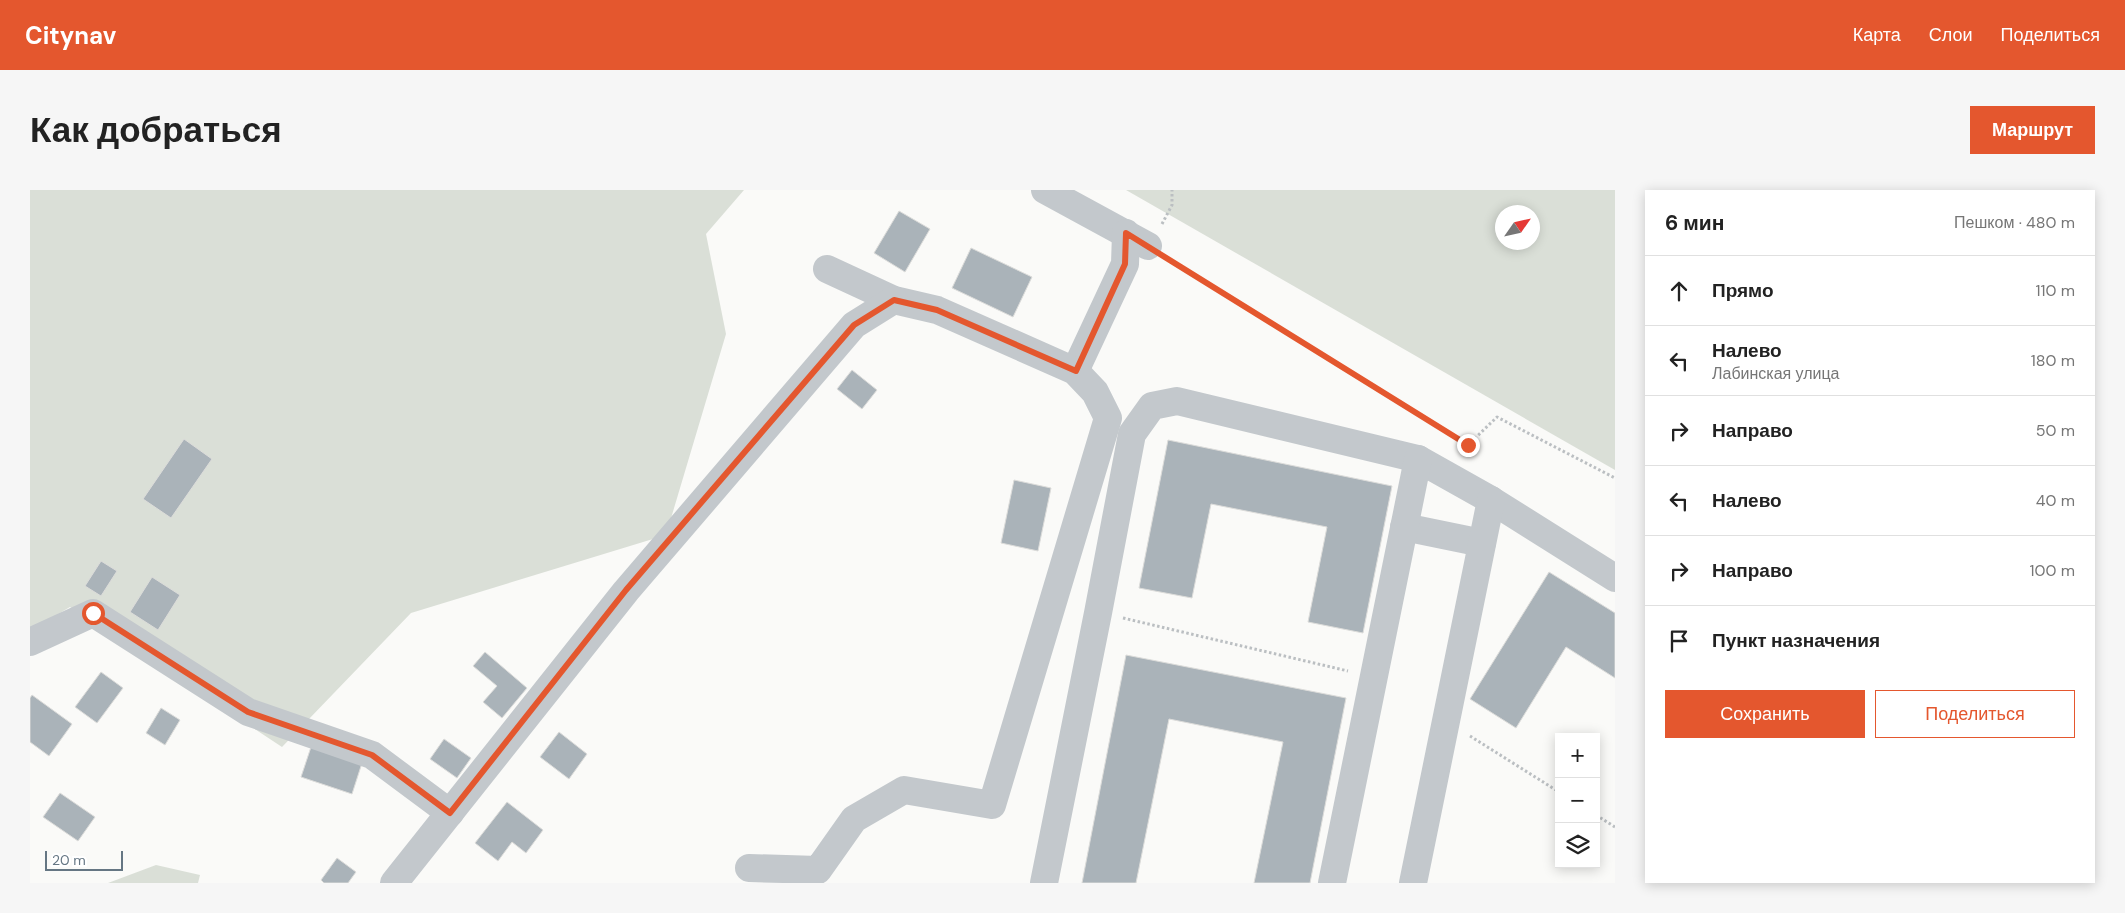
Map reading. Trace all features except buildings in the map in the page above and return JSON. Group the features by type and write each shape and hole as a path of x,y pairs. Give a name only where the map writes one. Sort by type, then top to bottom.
{"street":[{"path":"1045,190 1137,240 1076,371"},
{"path":"749,868 818,870 854,819 904,790 992,805 1108,418 1095,392 1076,371 937,310 894,300 827,268"},
{"path":"394,883 626,590 854,325 894,300"},
{"path":"1044,883 1132,434 1152,406 1177,401 1418,459 1490,500 1615,578"},
{"path":"1332,883 1418,459"},
{"path":"1412,883 1490,500"},
{"path":"1404,527 1482,543"},
{"path":"30,642 93,613 248,712 372,755 450,813"}],"path":[{"path":"1172,190 1172,205 1137,240 1468,445 1497,417 1615,478"},
{"path":"1098,613 1373,677"},
{"path":"1445,721 1555,790"},
{"path":"1600,818 1615,827"}],"shaded area":[{"path":"30,190 744,190 706,234 726,334 666,535 411,613 282,747 70,607 30,631"},
{"path":"1126,190 1615,190 1615,470"},
{"path":"156,865 200,875 198,883 108,883"}],"route":[{"path":"93,613 248,712 372,755 450,813 626,590 854,325 894,300 937,310 1076,371 1125,264 1126,233 1468,445"}]}
